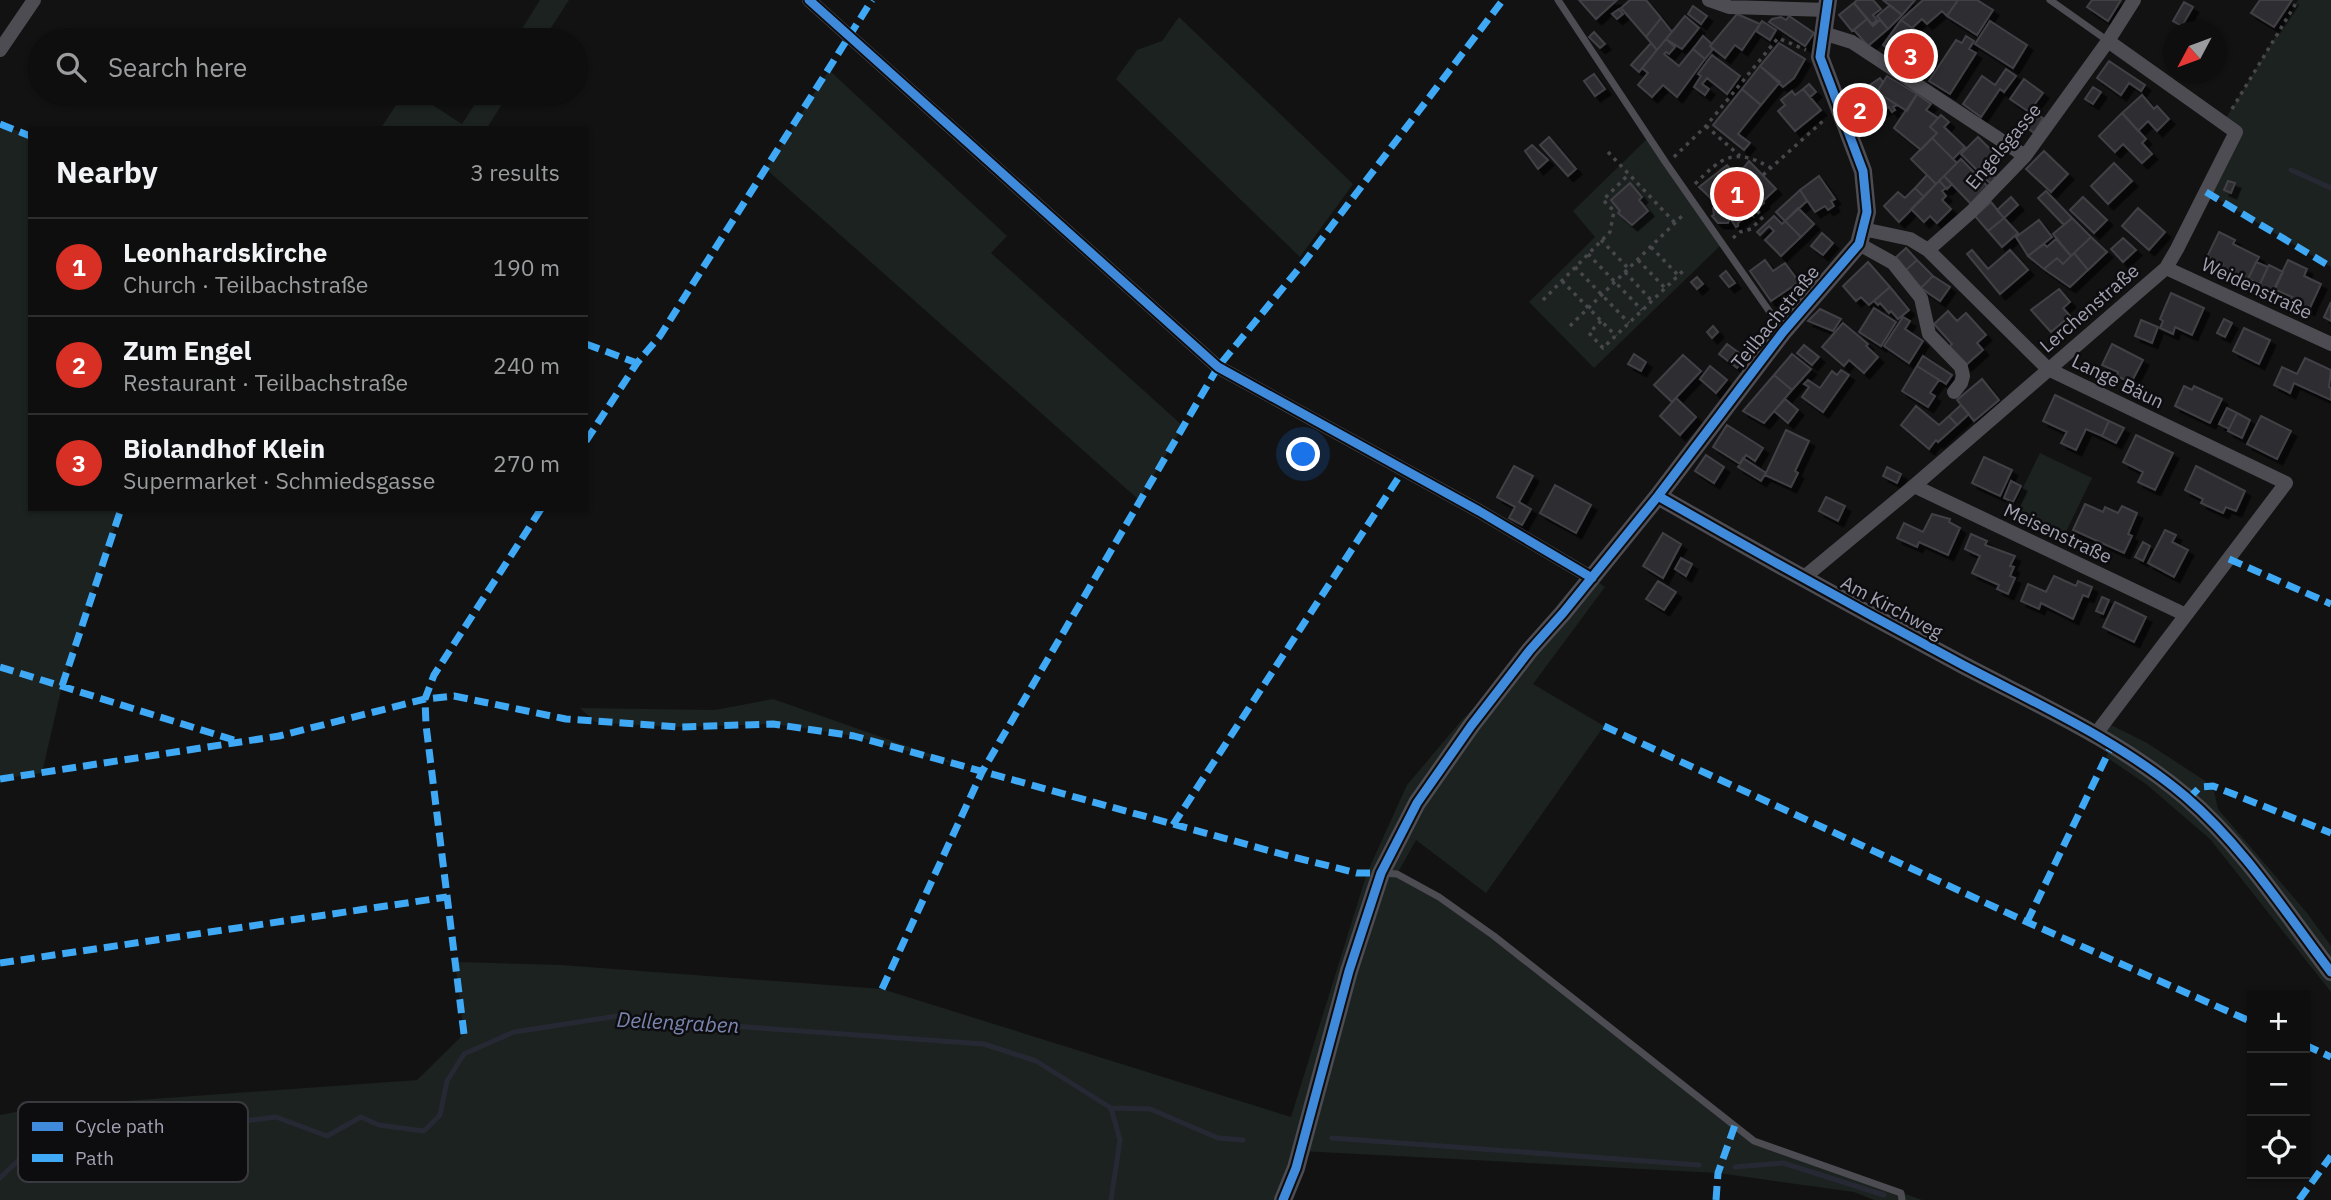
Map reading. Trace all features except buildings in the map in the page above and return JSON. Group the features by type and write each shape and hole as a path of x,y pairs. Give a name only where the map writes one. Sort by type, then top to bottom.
{"street":[{"path":"0,50 34,0"},
{"path":"809,0 1218,367 1468,505 1592,578"},
{"path":"1709,0 1729,7 1827,5 1821,57 1863,172 1867,212 1861,237"},
{"name":"Engelsgasse","path":"1928,250 1971,212 2025,156 2108,41 2134,0"},
{"path":"1823,33 1852,42 2025,156"},
{"path":"2108,41 2223,123"},
{"name":"Lerchenstraße","path":"1801,579 1914,486 2166,268 2236,132 2223,123"},
{"path":"1861,237 1910,239 1928,250"},
{"path":"1861,237 1893,263 1921,298 1929,334 1961,368 1961,383 1954,391"},
{"name":"Teilbachstraße","path":"1283,1200 1296,1168 1349,971 1381,873 1427,787 1530,650 1658,496 1783,332 1861,237"},
{"name":"Lange Bäun","path":"1928,250 2048,369 2286,483 2186,615"},
{"name":"Weidenstraße","path":"2166,268 2331,344"},
{"name":"Meisenstraße","path":"1914,486 2186,615"},
{"name":"Am Kirchweg","path":"1658,496 1801,579 2095,735 2156,773 2220,831 2331,972"},
{"path":"2095,735 2186,615"}],"lane":[{"path":"1558,0 1686,193 1783,332"},
{"path":"2050,0 2108,41"},
{"path":"1381,873 1397,874 1439,897 1494,936 1755,1140 1901,1193 1902,1200"}],"path":[{"path":"2223,123 2298,0"},
{"path":"1667,163 1706,126 1778,38 1821,57"},
{"path":"1763,175 1829,115"},
{"path":"1706,126 1740,156"},
{"path":"1608,152 1675,223"},
{"path":"1686,193 1715,164 1740,156 1752,158 1771,169"},
{"path":"1543,300 1610,232 1614,211 1603,200 1629,174"},
{"path":"1570,326 1695,204"},
{"path":"1724,247 1740,232 1751,229 1763,217 1755,209"},
{"path":"1601,240 1652,301"},
{"path":"1651,247 1678,275"},
{"path":"1588,254 1643,310"},
{"path":"1638,260 1665,288"},
{"path":"1575,267 1629,323"},
{"path":"1601,321 1589,333 1603,348 1684,270"},
{"path":"1562,281 1616,336"}],"shaded area":[{"path":"540,0 569,0 551,28 522,28"},
{"path":"2298,0 2331,0 2331,267 2206,192 2236,132 2223,123"},
{"path":"1179,17 1353,184 1300,257 1116,79 1137,50 1162,41"},
{"path":"829,70 1007,236 991,253 1183,426 1139,500 766,169"},
{"path":"396,105 433,105 462,124 474,105 501,105 488,126 382,126"},
{"path":"0,124 28,135 28,511 120,511 62,686 42,773 0,779"},
{"path":"1649,137 1722,244 1594,368 1529,302 1595,237 1573,211"},
{"path":"2040,453 2092,478 2063,538 2011,512"},
{"path":"1592,578 1605,587 1533,684 1604,726 1486,893 1416,840 1397,874 1439,897 1754,1140 1922,1200 1874,1200 1854,1192 1718,1173 1301,1151 1283,1200 0,1200 0,1115 18,1112 18,1182 248,1182 248,1102 111,1102 417,1080 464,1034 455,962 561,965 882,989 1291,1117 1367,873 1407,785 1461,721 1530,650"},
{"path":"773,699 982,772 854,736 773,724 680,727 595,722 580,708 715,710"},
{"path":"2105,722 2147,743 2213,786 2218,809 2307,913 2331,946 2331,992 2210,839 2146,784 2106,757 2112,745 2095,735"}],"waterway":[{"path":"2291,170 2331,188"},
{"name":"Dellengraben","path":"248,1121 276,1117 327,1136 361,1117 379,1125 424,1131 440,1115 447,1081 464,1054 514,1032 617,1016 984,1044 1036,1061 1111,1108 1150,1109 1218,1138 1243,1140"},
{"path":"1111,1108 1120,1140 1111,1200"},
{"path":"1332,1138 1699,1165"},
{"name":"Dellengraben","path":"0,1178 18,1161"},
{"path":"1735,1167 1783,1163 1884,1195"}],"marked path":[{"path":"588,438 637,363 660,336 872,0"},
{"path":"882,989 982,772 1218,367 1305,261 1503,0"},
{"path":"0,124 28,135"},
{"path":"2206,192 2331,267"},
{"path":"588,345 637,363"},
{"path":"1173,825 1404,469"},
{"path":"62,686 120,511"},
{"path":"464,1034 425,699 434,675 540,511"},
{"path":"2229,559 2331,604"},
{"path":"0,667 237,741"},
{"path":"0,779 279,736 425,699 454,696 566,719 680,727 773,724 854,736 1285,855 1357,873 1381,873"},
{"path":"1604,726 2027,922 2247,1020"},
{"path":"2027,922 2112,745"},
{"path":"2188,799 2200,787 2213,786 2331,833"},
{"path":"0,963 447,897"},
{"path":"2310,1047 2331,1057"},
{"path":"1716,1200 1718,1173 1735,1125"},
{"path":"2299,1200 2331,1156"}],"cycle path":[{"path":"809,0 1218,367 1479,511 1592,578"},
{"path":"1283,1200 1296,1168 1349,971 1381,873 1417,803 1471,726 1530,650 1658,496 1783,332 1859,244 1867,212 1863,171 1820,57 1828,0"},
{"path":"1658,496 1886,624 2078,725 2161,777 2207,816 2245,858 2331,972"}],"place":[{"name":"Biolandhof Klein","path":"1911,56"},
{"name":"Zum Engel","path":"1860,110"},
{"name":"Leonhardskirche","path":"1737,194"}]}
